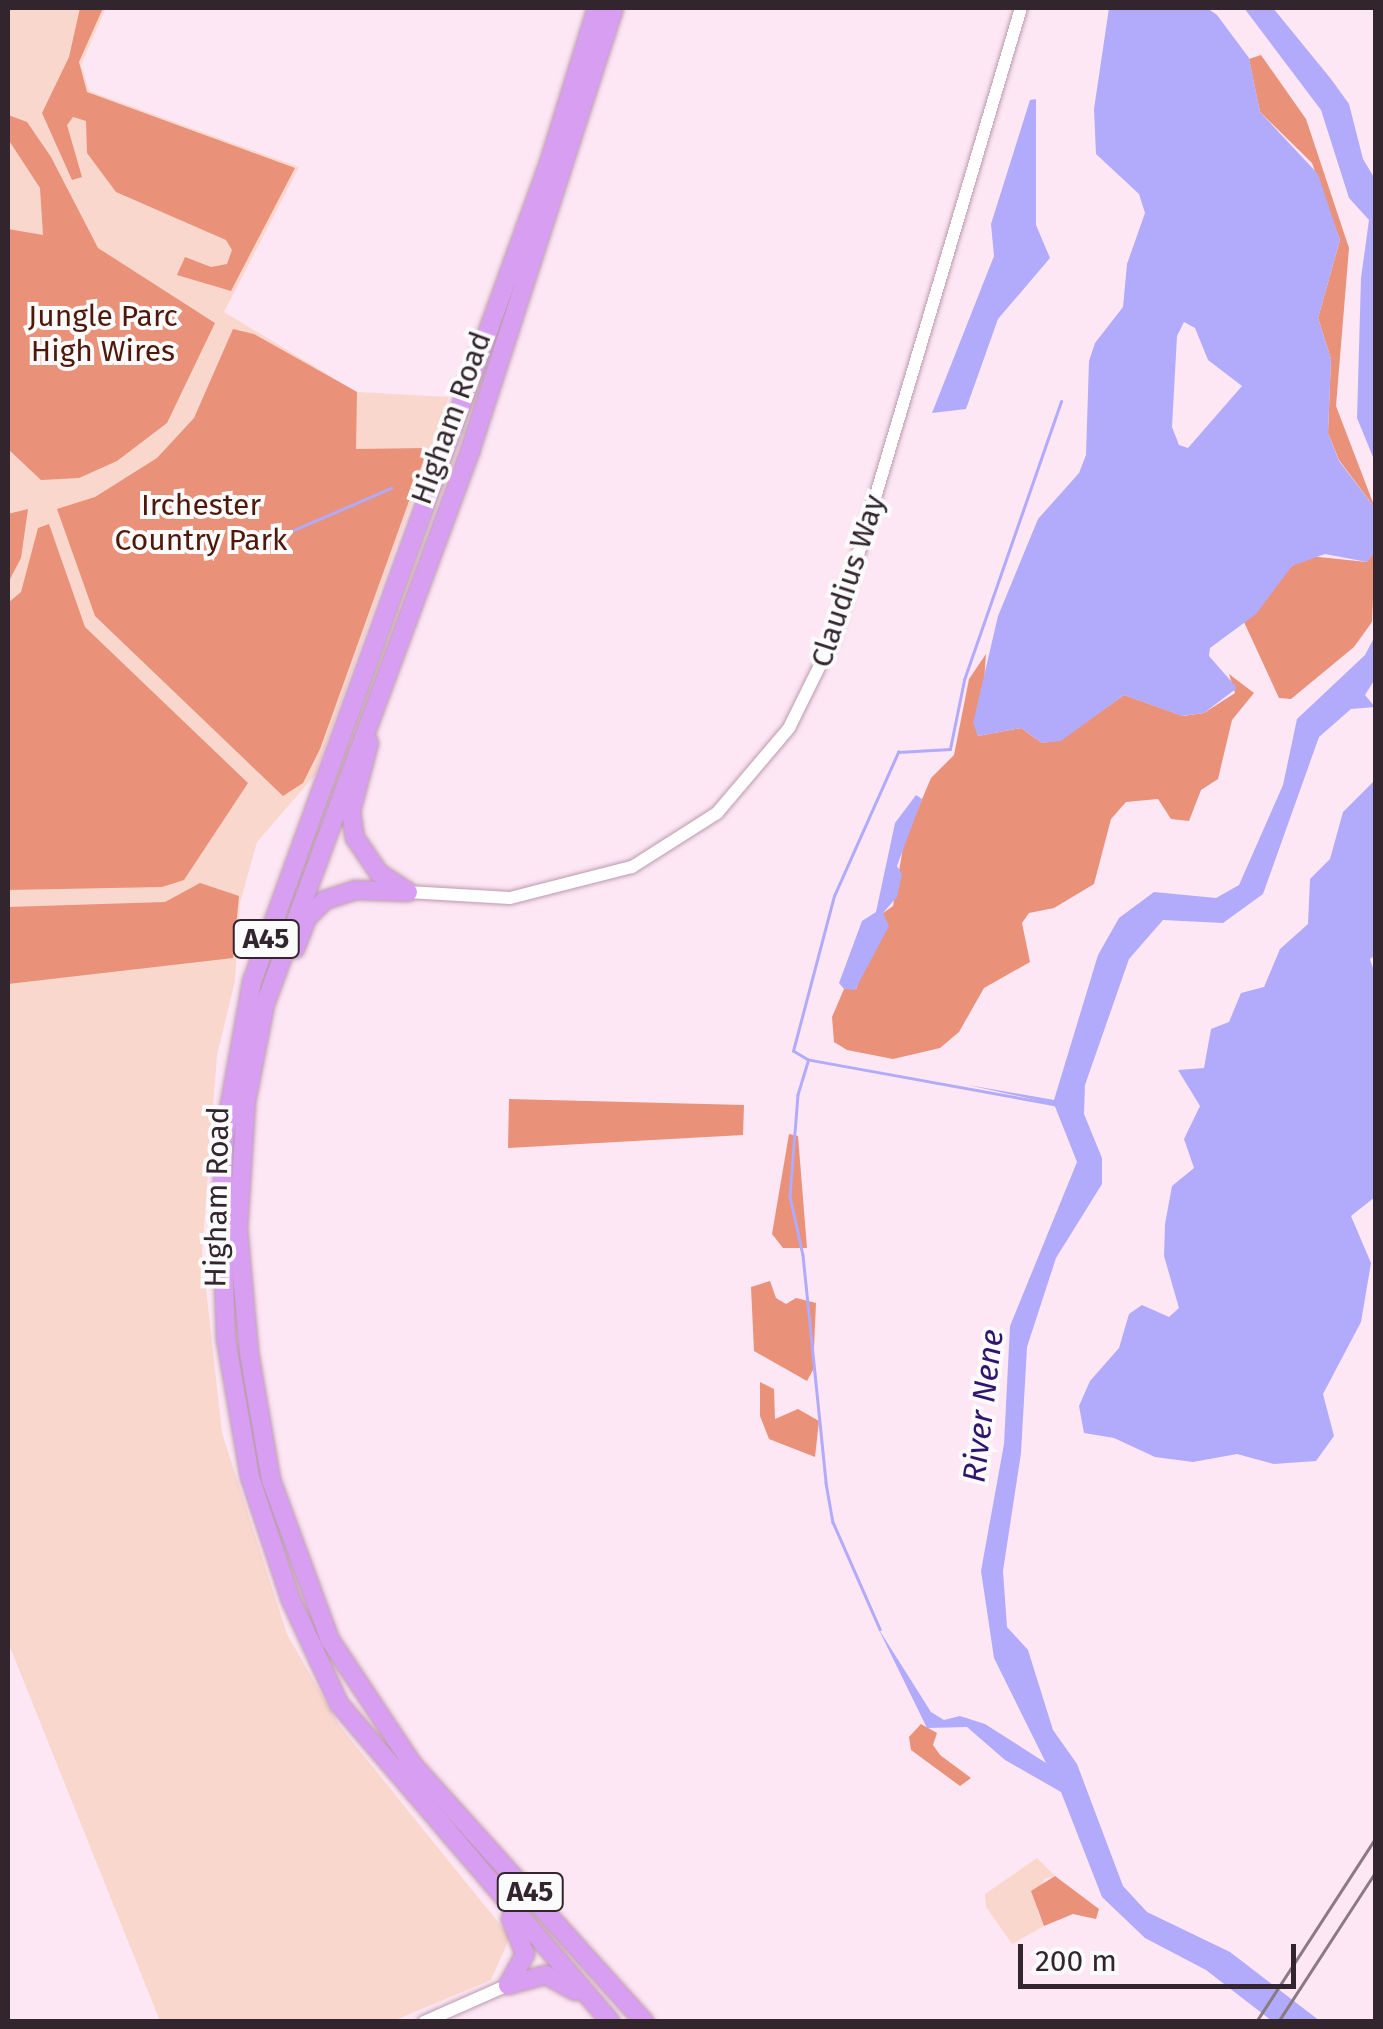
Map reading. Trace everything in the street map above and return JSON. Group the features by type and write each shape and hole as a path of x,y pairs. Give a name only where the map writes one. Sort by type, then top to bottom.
{"highway":[{"name":"Higham Road","path":"597,8 548,166 276,909 241,1031 224,1138 226,1338 250,1477 291,1600 339,1704 466,1858 611,2022"},
{"name":"Higham Road","path":"614,8 542,245 294,914 265,1004 246,1102 238,1229 256,1408 284,1528 330,1640 412,1765 644,2022"},
{"path":"395,646 351,811 364,857 408,892"},
{"path":"246,1102 307,918 347,891 408,892"},
{"path":"466,1858 523,1938 523,1963 508,1985"},
{"path":"508,1985 554,1976 601,2022"}],"street":[{"name":"Claudius Way","path":"408,892 510,898 632,867 717,813 789,728 833,639 1020,8"},
{"path":"424,2022 508,1985"}],"green space":[{"path":"8,8 106,8 81,65 89,91 299,167 224,312 357,392 449,397 315,775 257,842 240,903 235,981 217,1055 202,1252 222,1433 287,1634 339,1725 510,1937 491,1980 393,2021 160,2021 8,1642 8,984 19,982 8,982"},
{"path":"80,8 103,8 79,62 87,92 295,168 231,291 177,275 185,257 211,267 227,264 232,250 226,240 116,192 87,153 86,121 73,117 67,125 82,177 72,180 42,113 69,57"},
{"path":"1261,55 1306,119 1349,248 1336,406 1375,508 1339,460 1328,433 1331,359 1318,318 1340,240 1312,163 1260,112 1249,59"},
{"name":"Jungle Parc High Wires","path":"8,115 27,122 51,157 98,248 215,323 167,423 117,461 79,478 41,480 8,449 8,229 43,235 40,188 8,139"},
{"name":"Irchester Country Park","path":"233,329 254,334 357,392 356,449 428,448 320,749 303,783 283,796 95,616 57,509 95,497 157,458 194,418"},
{"path":"28,509 21,558 8,583 8,514"},
{"path":"49,524 85,627 248,783 184,880 162,887 8,890 8,603 21,592 38,528"},
{"path":"1375,550 1372,622 1354,647 1291,699 1279,698 1244,622 1292,566 1309,556 1367,562"},
{"path":"986,654 982,710 974,723 978,736 1021,728 1042,743 1061,740 1124,695 1183,716 1204,713 1235,693 1229,674 1254,693 1232,720 1218,779 1201,790 1189,821 1171,819 1158,799 1126,802 1111,819 1094,884 1054,908 1029,913 1022,923 1030,962 984,988 959,1032 940,1048 893,1059 847,1050 834,1042 832,1017 844,989 856,989 883,913 893,906 904,842 931,778 954,755 969,679"},
{"path":"200,883 239,896 233,958 8,984 8,907 165,902"},
{"path":"509,1099 744,1105 743,1135 508,1148"},
{"path":"789,1134 798,1136 807,1248 783,1248 772,1234"},
{"path":"770,1281 776,1298 786,1304 796,1298 816,1303 813,1370 807,1381 754,1351 751,1287"},
{"path":"760,1382 774,1389 775,1419 798,1409 819,1421 815,1457 769,1439 760,1416"},
{"path":"921,1724 937,1733 933,1745 940,1755 971,1778 960,1786 911,1750 909,1737"},
{"path":"1037,1858 1055,1876 1044,1879 1037,1909 1044,1926 1012,1944 986,1907 985,1894"},
{"path":"1055,1876 1099,1909 1096,1919 1073,1914 1044,1926 1031,1891"}],"shaded area":[{"path":"1109,8 1207,8 1217,15 1249,58 1260,112 1318,174 1340,240 1318,318 1331,359 1328,433 1339,461 1375,508 1375,552 1367,562 1325,554 1292,566 1256,614 1210,648 1209,656 1237,688 1204,713 1182,716 1124,695 1061,741 1042,743 1021,728 978,736 973,723 998,616 1038,519 1079,473 1086,455 1089,361 1095,343 1123,307 1127,264 1145,213 1139,194 1096,154 1094,109","holes":["1184,322 1195,328 1208,360 1242,386 1188,448 1179,445 1172,427 1177,336"]},
{"path":"1244,8 1273,8 1331,79 1349,104 1363,159 1375,179 1375,462 1357,418 1361,278 1369,220 1349,198 1321,110"},
{"path":"1036,99 1036,225 1050,258 998,319 966,409 932,413 994,256 991,224 1030,100"},
{"path":"1375,636 1375,679 1365,695 1375,707 1351,709 1319,737 1263,894 1223,923 1163,920 1129,959 1085,1085 1084,1114 1102,1158 1102,1184 1056,1258 1027,1347 1021,1453 1003,1571 1007,1627 1028,1650 1053,1730 1077,1764 1123,1886 1147,1912 1230,1952 1320,2021 1272,2021 1206,1970 1145,1938 1102,1897 1061,1792 1005,1760 967,1727 927,1728 878,1628 931,1712 944,1720 960,1716 985,1724 1046,1763 994,1658 981,1571 1004,1444 1010,1326 1077,1162 1054,1104 968,1085 1054,1100 1098,955 1119,918 1154,892 1216,898 1239,885 1283,785 1297,719 1365,655"},
{"path":"1375,780 1376,955 1370,959 1376,977 1375,1197 1351,1216 1371,1263 1361,1322 1323,1394 1334,1436 1316,1461 1274,1464 1237,1454 1193,1462 1155,1457 1114,1438 1084,1433 1079,1406 1090,1381 1119,1348 1129,1314 1142,1305 1169,1317 1179,1308 1164,1256 1165,1224 1172,1186 1194,1168 1184,1139 1200,1106 1178,1070 1204,1068 1211,1029 1229,1022 1241,993 1264,987 1280,949 1308,924 1310,879 1330,859 1343,812"},
{"path":"916,795 922,799 897,866 902,874 897,897 883,913 889,926 855,990 844,989 839,983 862,921 876,912 895,823"}],"waterway":[{"path":"1056,1105 808,1060 793,1051 834,896 898,752 950,749 964,680 1061,401"},
{"path":"294,530 391,488"},
{"path":"808,1062 798,1095 790,1196 803,1255 826,1483 833,1522 880,1629"}],"railway":[{"path":"1256,2022 1376,1837"},
{"path":"1278,2022 1376,1871"}],"water label":[{"name":"River Nene","path":"983,1406"}]}
